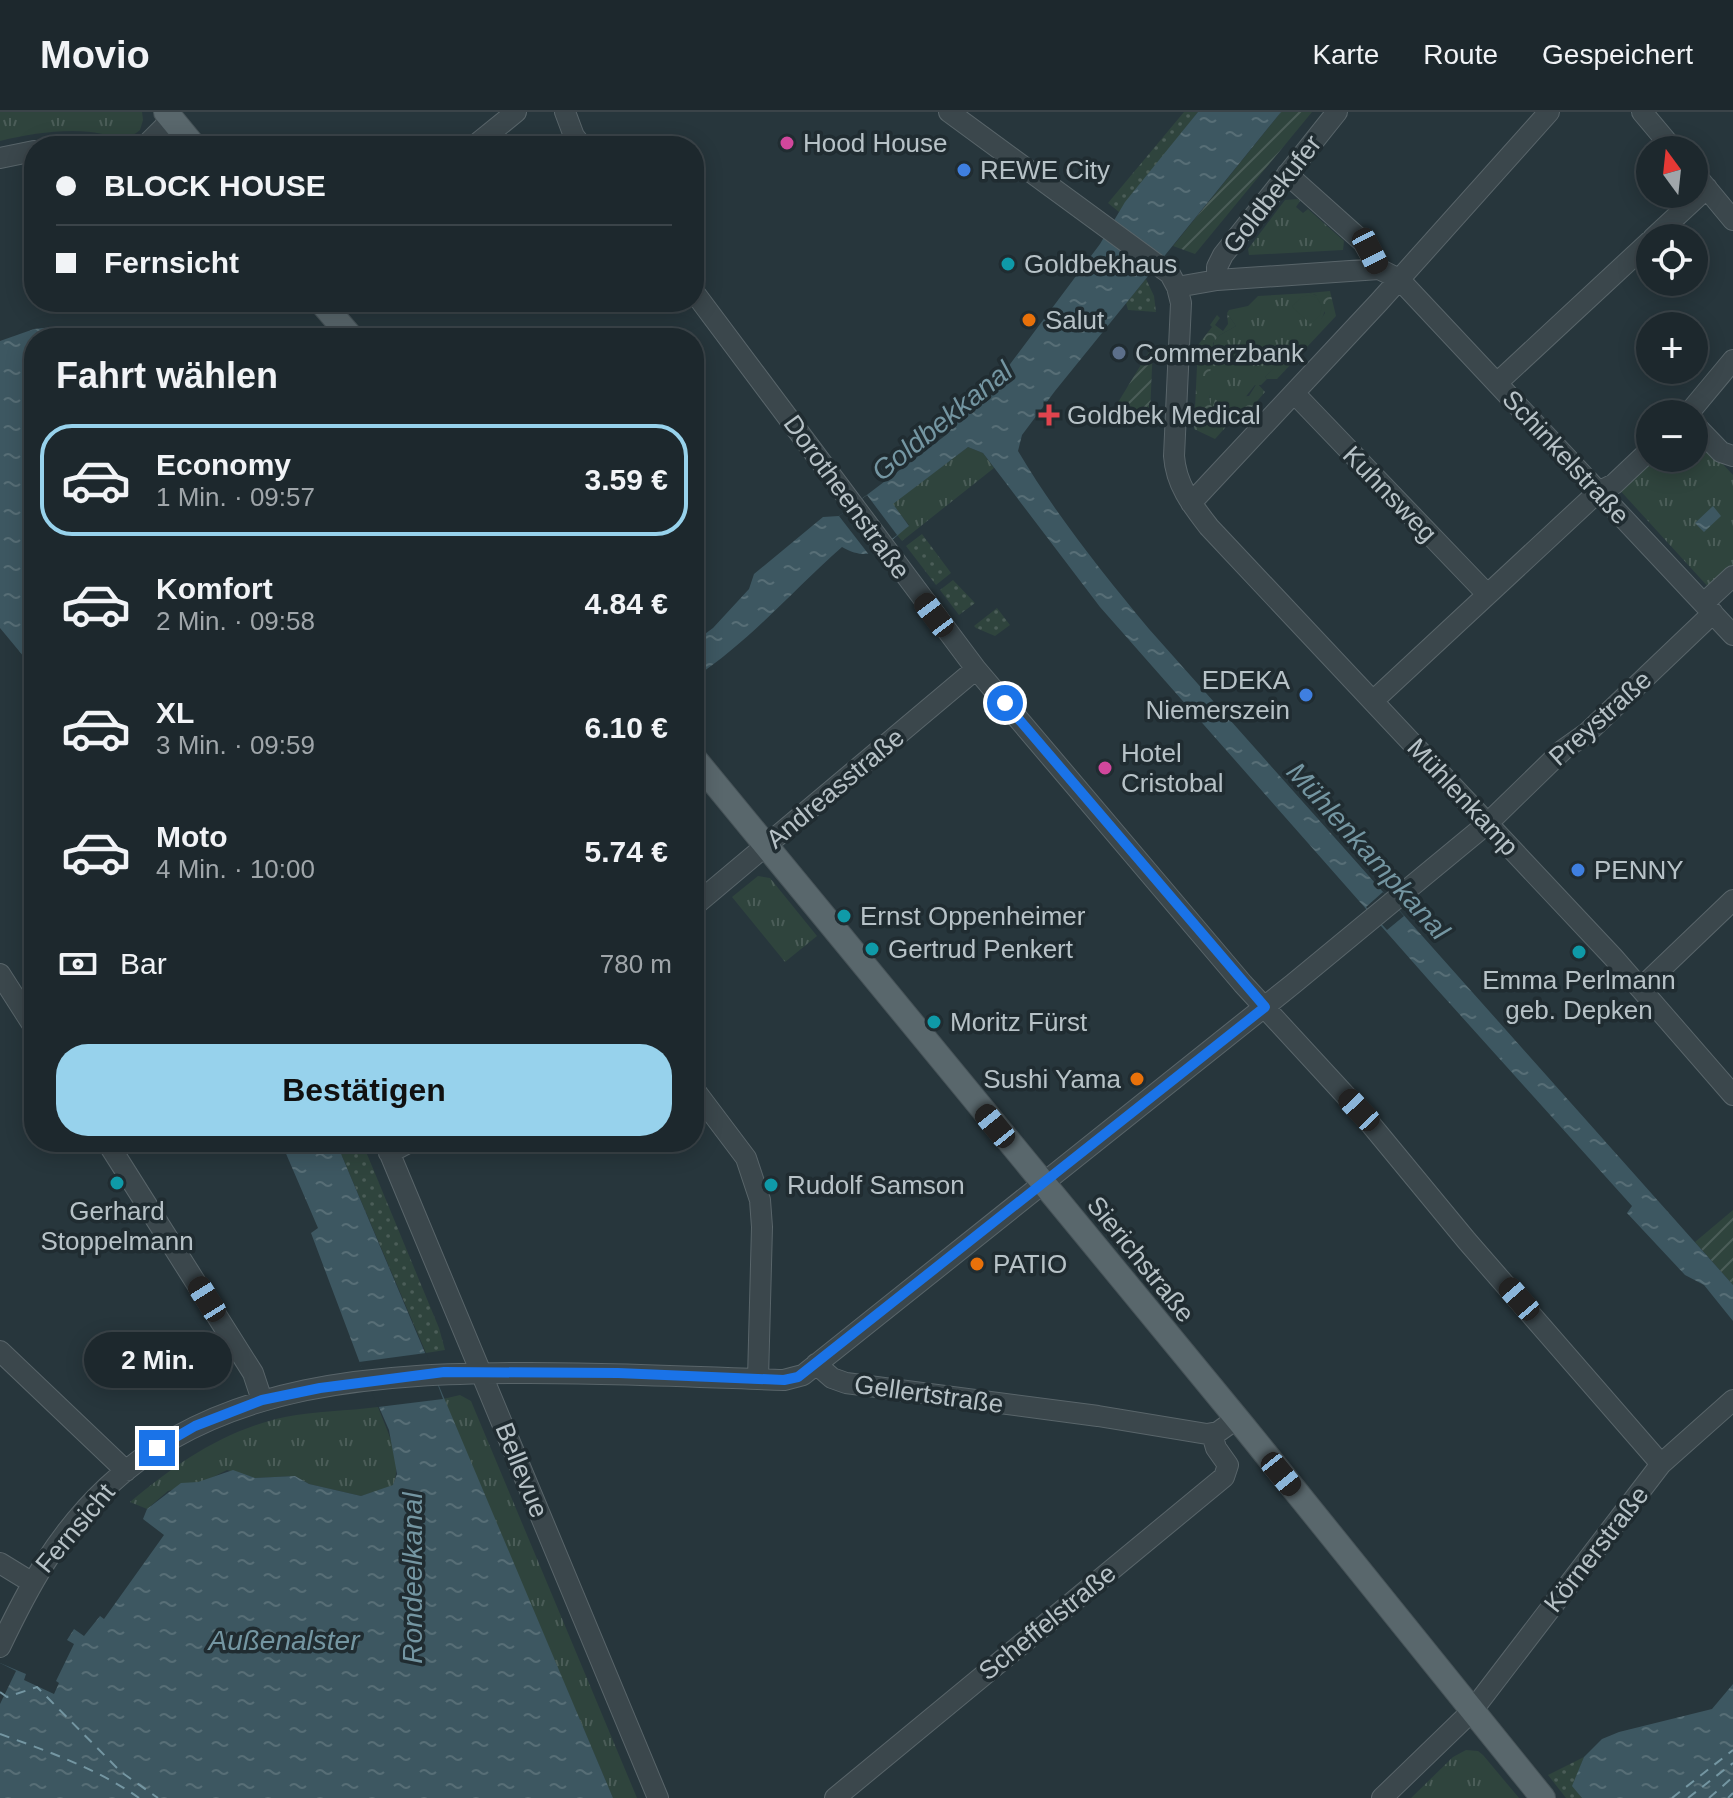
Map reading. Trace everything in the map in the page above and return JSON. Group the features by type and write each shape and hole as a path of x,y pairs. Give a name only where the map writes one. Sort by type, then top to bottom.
{"main road":[{"path":"169,116 186,136"},
{"path":"330,312 343,328"},
{"name":"Sierichstraße","path":"704,770 1543,1798"}],"street":[{"path":"486,136 516,112"},
{"path":"565,112 574,136"},
{"path":"949,112 1160,266 1177,287 1217,280 1379,269 1399,279"},
{"name":"Goldbekufer","path":"1217,280 1217,267 1223,255 1337,112"},
{"path":"1191,503 1549,112"},
{"path":"1642,112 1662,136"},
{"path":"153,136 169,116"},
{"path":"0,158 24,153"},
{"path":"1287,174 1363,242 1379,269"},
{"path":"1708,190 1733,220"},
{"path":"1664,224 1677,208"},
{"path":"1497,383 1636,253"},
{"name":"Schinkelstraße","path":"1399,279 1733,635"},
{"name":"Mühlenkamp","path":"1177,287 1182,312 1175,462 1180,483 1191,503 1209,527 1641,988 1733,1095"},
{"name":"Dorotheenstraße","path":"704,306 976,669 1661,1464"},
{"path":"1700,400 1733,360"},
{"name":"Kuhnsweg","path":"1294,393 1487,594"},
{"path":"1708,439 1721,452 1733,456"},
{"path":"1373,701 1598,492 1614,484 1636,463"},
{"name":"Preystraße","path":"816,1364 1265,1007 1488,823 1544,768 1587,733 1708,608 1733,576"},
{"name":"Andreasstraße","path":"704,898 976,669"},
{"path":"1641,988 1733,900"},
{"path":"0,974 24,1011"},
{"path":"704,1102 746,1158 760,1200 758,1379"},
{"path":"113,1152 253,1373 262,1400"},
{"name":"Bellevue","path":"389,1152 658,1798"},
{"path":"0,1351 126,1471"},
{"path":"482,1373 618,1373 794,1379 816,1364"},
{"name":"Gellertstraße","path":"816,1364 832,1378 846,1383 1212,1434"},
{"name":"Fernsicht","path":"0,1647 31,1582 82,1512 126,1471 195,1426 262,1400 305,1390 434,1374 482,1373"},
{"name":"Körnerstraße","path":"1472,1711 1661,1464 1733,1400"},
{"path":"1212,1434 1236,1419"},
{"name":"Scheffelstraße","path":"835,1798 1224,1477 1228,1465 1216,1448 1212,1434"},
{"path":"0,1563 31,1582"},
{"path":"1382,1798 1472,1711"}],"green space":[{"path":"0,112 142,112 140,130 129,136 68,131 0,141"},
{"path":"1184,112 1198,112 1119,212 1108,203"},
{"path":"1281,112 1312,112 1195,254 1173,246"},
{"path":"1285,200 1300,201 1296,207 1303,213 1308,209 1344,241 1343,250 1249,255 1248,249"},
{"path":"1146,279 1154,296 1156,312 1128,310 1126,303"},
{"path":"1330,291 1336,316 1277,379 1267,379 1265,377 1325,313 1316,295 1309,293"},
{"path":"1309,293 1320,298 1324,304 1319,322 1265,377 1267,379 1261,385 1255,385 1236,409 1226,414 1215,410 1207,392 1207,375 1210,374 1214,341 1236,326 1227,313 1229,310 1248,306 1258,296"},
{"path":"1309,295 1317,298 1322,306 1320,315 1311,324 1292,307 1301,297"},
{"path":"1227,313 1236,326 1213,343 1209,399 1249,396 1257,383 1265,392 1238,423 1233,419 1215,439 1194,429 1198,345 1217,315 1220,318 1215,325 1223,331 1228,324"},
{"path":"1153,345 1150,414 1132,413 1117,404"},
{"path":"968,447 983,453 994,468 902,541 897,535 909,525 892,504"},
{"path":"1708,448 1733,475 1733,570 1711,590 1616,486 1636,470 1636,472 1708,472"},
{"path":"922,534 951,573 936,585 906,546"},
{"path":"953,580 975,603 959,615 940,590"},
{"path":"997,608 1010,625 995,636 974,626"},
{"path":"758,876 770,878 817,936 785,962 732,897"},
{"path":"340,1152 366,1152 439,1328 445,1350 426,1353"},
{"path":"1733,1210 1733,1285 1695,1242"},
{"path":"460,1395 471,1401 637,1798 613,1798 443,1399"},
{"path":"378,1407 395,1456 393,1486 361,1496 309,1484 295,1476 255,1478 227,1470 207,1480 168,1491 147,1509 130,1502 184,1461 242,1430 296,1415"},
{"path":"1466,1750 1478,1751 1483,1755 1519,1798 1411,1798 1453,1757"},
{"path":"1584,1757 1573,1786 1582,1798 1566,1798 1548,1775"}],"water":[{"path":"1198,112 1281,112 1055,391 1022,435 1018,451 1097,565 1149,629 1733,1285 1733,1321 1704,1285 1685,1275 1627,1213 1632,1206 1100,607 983,453 968,447 893,504 909,526 885,546 871,553 862,554 842,547 752,632 704,671 704,635 749,589 754,574 823,517 839,516 946,435 973,403 993,387 1100,244 1125,202"},
{"path":"62,326 105,328 43,328"},
{"path":"24,333 24,657 0,628 0,341"},
{"path":"1713,506 1721,516 1704,532 1695,523"},
{"name":"Außenalster","path":"285,1152 340,1152 613,1798 0,1798 0,1663 26,1674 24,1680 54,1694 59,1683 56,1681 74,1644 67,1640 74,1629 84,1636 100,1616 104,1619 164,1535 143,1519 147,1509 181,1483 198,1482 233,1470 255,1478 295,1476 309,1484 361,1496 393,1485 397,1474 389,1430 361,1366 311,1233 318,1228"},
{"path":"1733,1684 1733,1798 1582,1798 1572,1786 1584,1757 1602,1739 1712,1709"}],"pier":[{"path":"867,495 897,535 870,556 839,516"},
{"path":"1383,892 1404,916 1387,930 1366,907"},
{"path":"426,1353 443,1399 378,1407 359,1362"},
{"path":"0,1663 16,1671 0,1704"}],"ferry route":[{"path":"0,1692 7,1697 37,1687 121,1772 158,1798"},
{"path":"0,1734 89,1769 139,1798"},
{"path":"1672,1798 1733,1750"},
{"path":"1688,1798 1733,1763"},
{"path":"1709,1798 1733,1777"},
{"path":"1728,1798 1733,1793"}],"place":[{"name":"Hood House","path":"787,143"},
{"name":"REWE City","path":"964,170"},
{"name":"Goldbekhaus","path":"1008,264"},
{"name":"Salut","path":"1029,320"},
{"name":"Commerzbank","path":"1119,353"},
{"name":"Goldbek Medical","path":"1049,415"},
{"name":"EDEKA Niemerszein","path":"1306,695"},
{"name":"Hotel Cristobal","path":"1105,768"},
{"name":"PENNY","path":"1578,870"},
{"name":"Ernst Oppenheimer","path":"844,916"},
{"name":"Gertrud Penkert","path":"872,949"},
{"name":"Emma Perlmann geb. Depken","path":"1579,952"},
{"name":"Moritz Fürst","path":"934,1022"},
{"name":"Sushi Yama","path":"1137,1079"},
{"name":"Gerhard Stoppelmann","path":"117,1183"},
{"name":"Rudolf Samson","path":"771,1185"},
{"name":"PATIO","path":"977,1264"}],"route":[{"path":"157,1448 195,1426 262,1400 305,1390 444,1372 618,1373 784,1380 798,1377 1265,1007 1005,703"}],"water label":[{"name":"Goldbekkanal","path":"942,421"},
{"name":"Mühlenkampkanal","path":"1368,851"},
{"name":"Rondeelkanal","path":"412,1578"}]}
